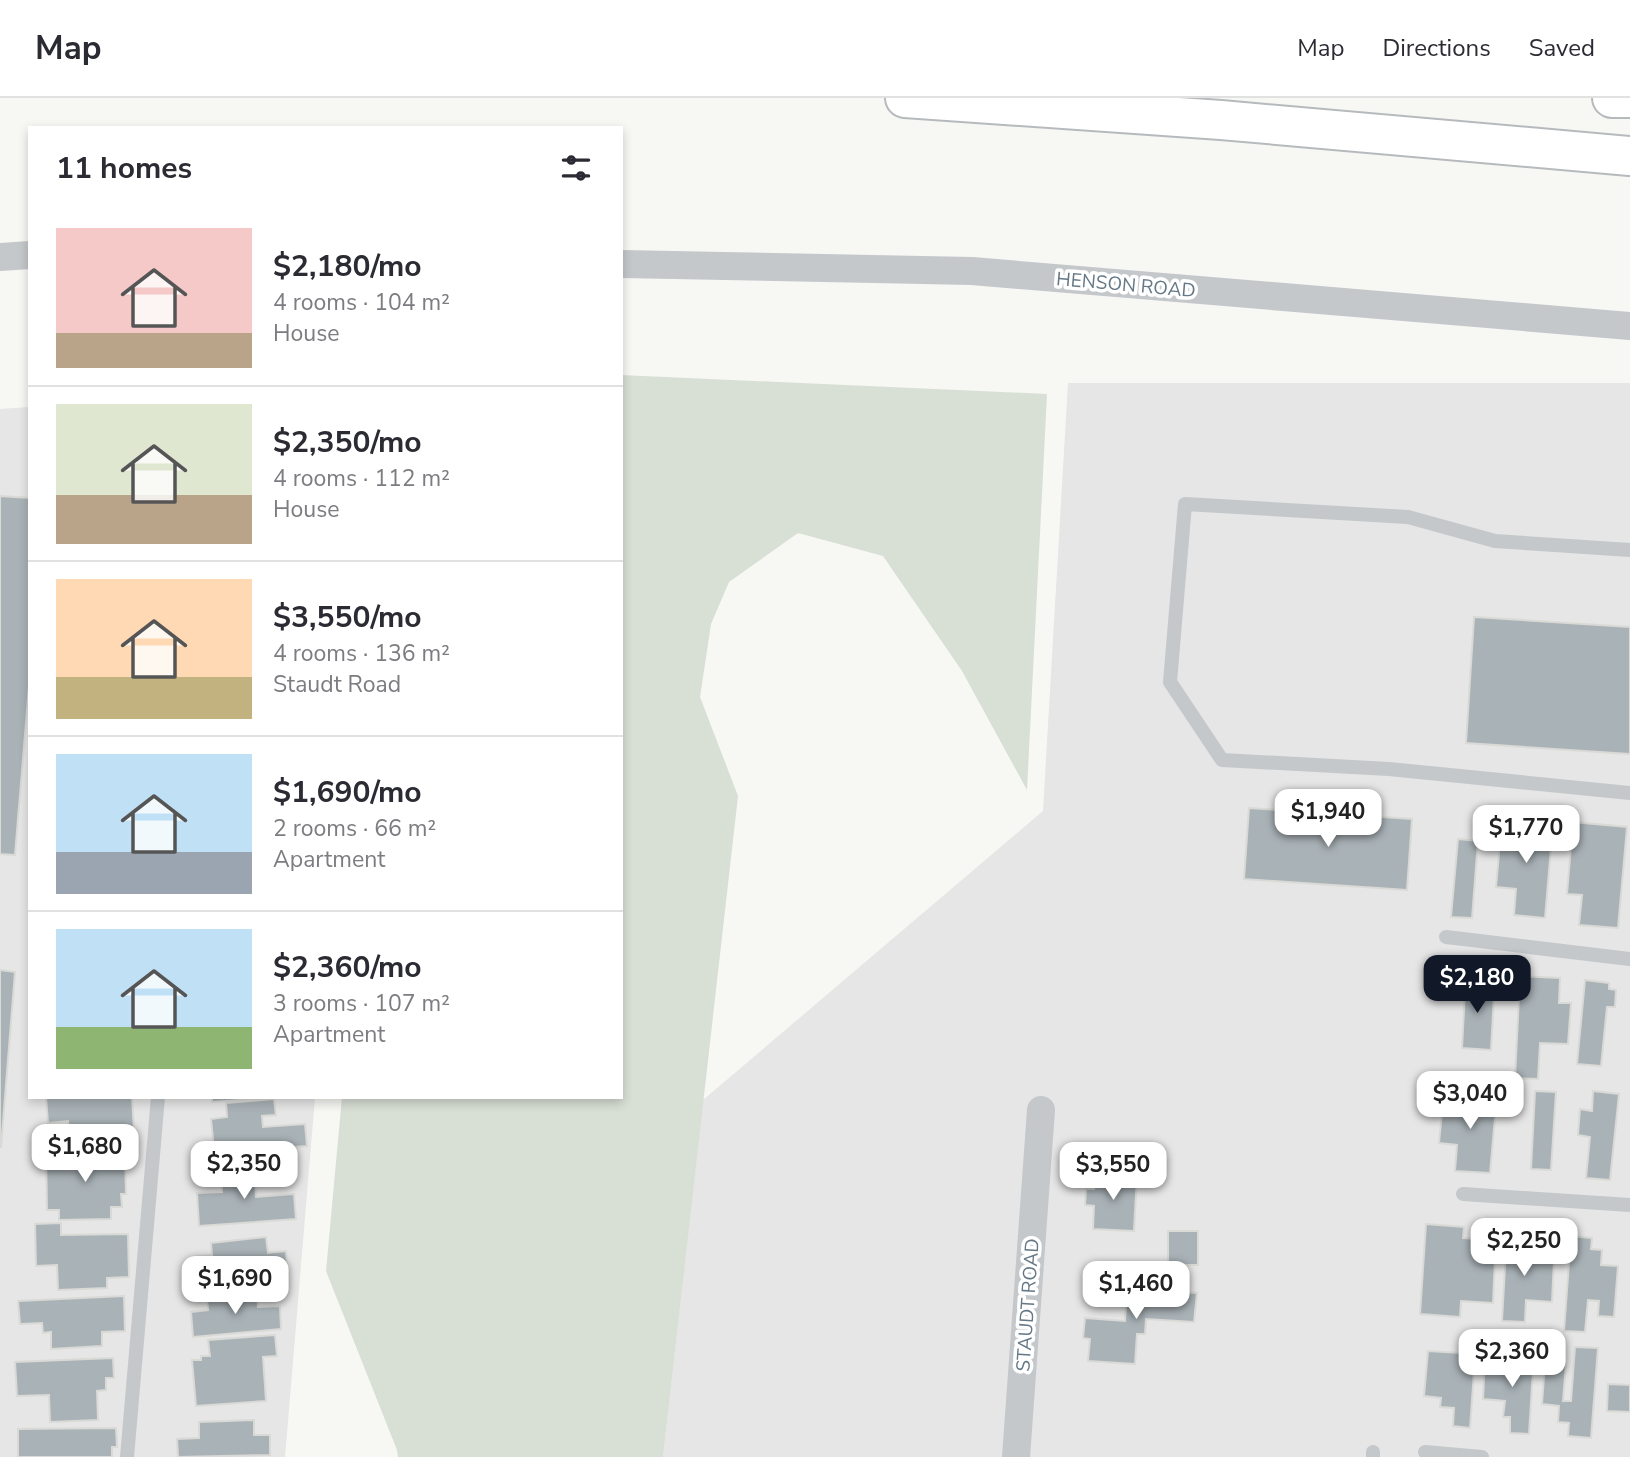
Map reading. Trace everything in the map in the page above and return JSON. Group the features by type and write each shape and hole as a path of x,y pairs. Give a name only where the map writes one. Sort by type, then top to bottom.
{"highway":[{"path":"905,98 1220,120 1630,156"},
{"path":"1612,98 1630,98"}],"street":[{"path":"0,257 28,255"},
{"name":"HENSON ROAD","path":"623,264 972,271 1630,326"},
{"name":"STAUDT ROAD","path":"1016,1457 1041,1110"}],"lane":[{"path":"1630,550 1495,541 1408,517 1185,505 1170,682 1222,760 1389,769 1630,793"},
{"path":"1446,937 1630,959"},
{"path":"127,1457 158,1099"},
{"path":"1462,1194 1630,1205"},
{"path":"1425,1452 1482,1457"}],"shaded area":[{"path":"623,375 1047,394 1027,790 962,671 883,556 798,533 729,582 711,624 700,697 738,796 663,1457 398,1457 326,1271 342,1099 623,1099"},
{"path":"1068,383 1630,383 1630,1457 663,1457 703,1100 1043,811"},
{"path":"28,407 28,1099 315,1099 285,1457 0,1457 0,409"}],"building":[{"path":"0,496 28,498 28,698 15,855 0,854"},
{"path":"1474,617 1630,627 1630,754 1466,743"},
{"path":"1249,808 1412,819 1407,890 1244,879"},
{"path":"1502,820 1553,824 1545,918 1514,915 1516,889 1496,887"},
{"path":"1573,822 1627,827 1618,928 1579,925 1582,895 1567,894"},
{"path":"1458,839 1478,841 1472,918 1451,917"},
{"path":"0,970 15,972 1,1147 0,1147"},
{"path":"1466,972 1482,973 1481,995 1494,995 1491,1050 1462,1048"},
{"path":"1520,976 1560,978 1559,1003 1571,1003 1568,1044 1540,1043 1538,1079 1515,1078"},
{"path":"1585,980 1609,983 1609,989 1616,990 1615,1007 1607,1007 1601,1066 1577,1064"},
{"path":"1535,1091 1556,1092 1551,1170 1531,1169"},
{"path":"1593,1091 1619,1094 1610,1180 1586,1178 1590,1137 1578,1135 1580,1109 1592,1111"},
{"path":"1462,1092 1497,1095 1490,1173 1455,1171 1457,1145 1439,1143 1443,1101 1461,1103"},
{"path":"46,1099 132,1099 134,1131 116,1132 116,1141 70,1144 68,1121 48,1123"},
{"path":"212,1099 253,1099 212,1102"},
{"path":"274,1099 276,1115 262,1116 263,1127 305,1124 307,1146 256,1150 257,1157 215,1160 211,1119 227,1117 226,1103"},
{"path":"125,1152 126,1194 121,1194 122,1207 111,1207 111,1219 59,1220 59,1210 47,1210 46,1154"},
{"path":"270,1168 271,1184 255,1185 256,1197 294,1194 296,1219 199,1226 197,1193 222,1192 221,1172"},
{"path":"1096,1173 1137,1175 1134,1231 1093,1229 1094,1206 1085,1205 1086,1189 1094,1189"},
{"path":"61,1223 61,1235 128,1234 129,1277 107,1278 107,1288 58,1290 57,1265 36,1266 35,1224"},
{"path":"1426,1224 1464,1227 1463,1238 1479,1239 1477,1255 1495,1257 1493,1303 1461,1301 1460,1317 1420,1314"},
{"path":"1168,1231 1198,1231 1198,1265 1168,1265"},
{"path":"1507,1231 1529,1232 1528,1258 1554,1259 1552,1302 1526,1300 1525,1322 1502,1321"},
{"path":"1571,1236 1592,1238 1591,1249 1602,1250 1601,1265 1618,1266 1614,1317 1598,1316 1599,1301 1588,1300 1585,1332 1564,1331"},
{"path":"266,1237 268,1253 286,1251 288,1275 196,1285 193,1257 212,1255 211,1243"},
{"path":"1128,1281 1161,1283 1161,1291 1197,1293 1194,1322 1146,1319 1145,1334 1137,1334 1135,1364 1088,1361 1090,1339 1083,1338 1085,1318 1125,1321"},
{"path":"257,1293 258,1307 280,1306 281,1329 193,1337 191,1312 208,1310 207,1297"},
{"path":"124,1296 125,1331 102,1332 102,1346 51,1349 51,1332 43,1333 42,1323 20,1324 18,1301"},
{"path":"275,1335 277,1356 263,1357 266,1401 196,1406 192,1360 210,1356 208,1340"},
{"path":"1461,1343 1476,1344 1470,1428 1453,1426 1454,1408 1440,1407 1441,1398 1424,1396 1428,1351 1460,1353"},
{"path":"1575,1347 1598,1348 1591,1438 1568,1436 1569,1423 1558,1422 1559,1406 1542,1404 1545,1363 1566,1364 1563,1401 1571,1401"},
{"path":"1517,1351 1534,1353 1529,1434 1510,1433 1510,1417 1503,1417 1505,1401 1483,1399 1485,1359 1506,1360 1506,1366 1516,1367"},
{"path":"113,1358 114,1378 106,1378 106,1390 97,1391 98,1420 50,1422 49,1395 17,1396 15,1362"},
{"path":"1608,1384 1630,1385 1630,1412 1607,1411"},
{"path":"254,1420 254,1435 270,1435 270,1455 178,1457 177,1439 199,1438 199,1422"},
{"path":"116,1428 117,1447 112,1447 112,1457 18,1457 18,1429"}]}
